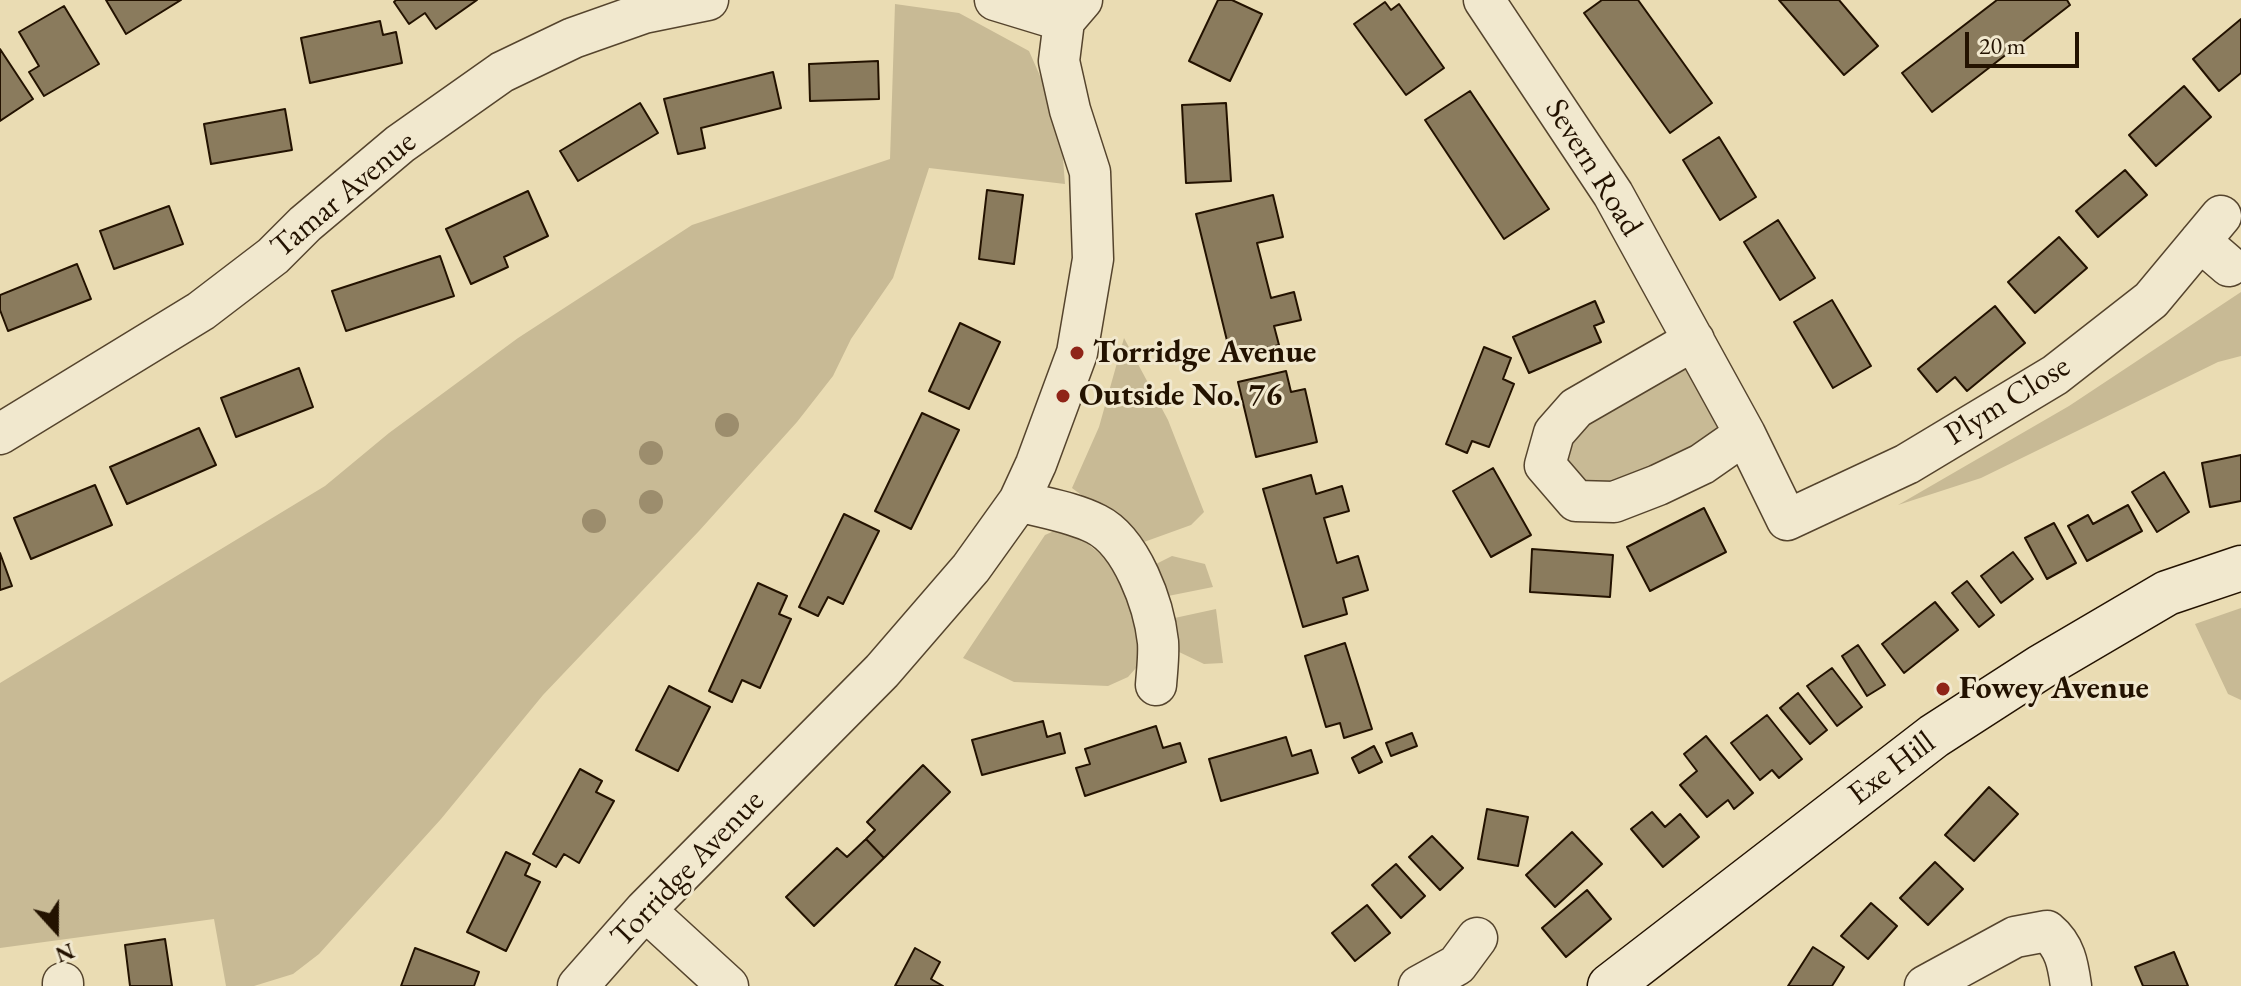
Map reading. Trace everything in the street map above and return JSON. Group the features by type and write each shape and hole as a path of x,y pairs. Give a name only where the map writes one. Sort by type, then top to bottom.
{"street":[{"name":"Tamar Avenue","path":"0,434 201,311 273,256 305,224 400,144 502,72 573,38 644,13 708,0"},
{"path":"995,0 1073,10"},
{"name":"Severn Road","path":"1484,0 1613,194 1745,434 1787,520"},
{"name":"Torridge Avenue","path":"578,986 645,910 882,671 971,568 1019,501 1047,437 1077,353 1093,259 1090,172 1070,110 1059,61 1073,10"},
{"name":"Plym Close","path":"1787,520 1907,464 2055,375 2151,300 2217,241"},
{"path":"1694,340 1576,408 1554,433 1545,465 1576,501 1614,502 1702,464 1745,434"},
{"path":"1019,501 1099,525 1121,547 1137,573 1152,608 1158,645 1156,685"},
{"name":"Exe Hill","path":"1610,986 1934,736 2041,667 2167,593 2241,568"},
{"path":"645,910 728,986"},
{"path":"1925,986 2015,937 2047,931 2057,939 2067,958 2071,986"},
{"path":"1419,986 1470,963"}],"shaded area":[{"path":"895,4 959,13 1029,51 1060,121 1065,184 929,168 893,278 851,339 833,376 797,422 699,531 543,695 441,819 319,954 293,974 254,986 226,986 214,919 0,948 0,683 325,486 389,433 518,338 692,225 890,159"},
{"path":"2241,292 2241,356 2218,362 1981,478 1898,505 2069,406"},
{"path":"1124,338 1168,420 1204,512 1191,525 1144,542 1072,488 1099,427"},
{"path":"1694,340 1745,434 1576,501 1554,433"},
{"path":"1054,531 1077,535 1100,554 1125,582 1142,624 1143,660 1128,677 1108,686 1014,682 963,658 1045,535"},
{"path":"1172,556 1205,564 1213,587 1168,596 1156,564"},
{"path":"2241,608 2241,700 2228,694 2195,624"},
{"path":"1216,609 1223,663 1204,664 1177,651 1170,619"}],"building":[{"path":"106,0 181,0 126,34"},
{"path":"477,0 436,29 425,13 409,24 394,2"},
{"path":"1218,0 1232,0 1262,14 1230,81 1189,61"},
{"path":"1602,0 1638,0 1712,103 1670,133 1584,13"},
{"path":"1779,0 1839,0 1878,46 1844,75"},
{"path":"1997,0 2067,0 2070,5 1932,112 1902,73"},
{"path":"1385,2 1391,10 1399,4 1444,68 1406,95 1354,24"},
{"path":"64,6 99,64 44,96 29,72 39,66 19,32"},
{"path":"2241,19 2241,73 2219,91 2193,59"},
{"path":"380,21 383,35 396,32 402,63 310,83 301,38"},
{"path":"0,49 33,99 0,121"},
{"path":"878,61 879,99 810,101 809,64"},
{"path":"773,72 781,108 701,128 705,148 678,154 664,99"},
{"path":"2184,86 2211,117 2156,166 2129,135"},
{"path":"1470,91 1549,209 1504,239 1425,120"},
{"path":"640,103 658,133 578,181 560,151"},
{"path":"1226,103 1231,181 1186,183 1182,105"},
{"path":"285,109 292,150 211,164 204,124"},
{"path":"1719,137 1756,197 1720,220 1683,160"},
{"path":"2125,170 2147,195 2098,237 2076,211"},
{"path":"987,190 1023,195 1014,264 979,259"},
{"path":"528,191 548,236 504,257 508,267 471,284 446,229"},
{"path":"1273,195 1283,237 1257,243 1271,298 1294,292 1301,320 1274,326 1279,345 1231,357 1196,214"},
{"path":"169,206 183,244 114,269 100,231"},
{"path":"1778,220 1815,278 1780,300 1744,242"},
{"path":"2059,237 2087,268 2035,313 2008,282"},
{"path":"440,256 454,296 346,331 332,291"},
{"path":"77,264 91,299 8,331 0,310 0,295"},
{"path":"1832,300 1871,366 1833,388 1794,322"},
{"path":"1595,301 1604,322 1594,326 1601,342 1529,373 1513,337"},
{"path":"1995,306 2025,343 1967,391 1955,377 1937,392 1918,369"},
{"path":"960,323 1000,342 969,409 929,391"},
{"path":"1484,347 1511,358 1503,379 1514,384 1489,447 1472,441 1467,453 1446,444"},
{"path":"299,368 313,407 236,437 221,398"},
{"path":"1286,371 1291,392 1305,389 1317,442 1256,457 1238,382"},
{"path":"922,413 959,430 911,529 875,511"},
{"path":"199,428 216,465 127,504 110,467"},
{"path":"2241,455 2241,501 2210,507 2202,463"},
{"path":"1493,468 1531,535 1491,557 1453,491"},
{"path":"2164,472 2189,512 2157,532 2132,492"},
{"path":"1311,475 1316,494 1342,486 1349,511 1324,518 1337,563 1358,556 1368,590 1343,598 1347,614 1303,627 1263,489"},
{"path":"95,485 112,525 31,559 14,518"},
{"path":"2128,505 2142,531 2087,561 2068,526 2088,515 2093,524"},
{"path":"1704,508 1726,552 1650,591 1627,547"},
{"path":"844,514 879,531 843,604 828,597 818,616 799,607"},
{"path":"2054,523 2076,563 2047,579 2025,538"},
{"path":"1532,549 1613,555 1610,597 1530,592"},
{"path":"2013,552 2033,579 2001,603 1981,576"},
{"path":"0,553 12,586 0,590"},
{"path":"1967,581 1994,615 1979,627 1952,593"},
{"path":"758,583 787,596 779,614 791,619 760,688 742,680 732,702 709,691"},
{"path":"1935,602 1958,630 1904,673 1882,644"},
{"path":"1345,643 1372,729 1344,738 1340,723 1326,727 1305,656"},
{"path":"1858,645 1885,685 1867,696 1842,656"},
{"path":"1832,668 1862,707 1837,726 1807,686"},
{"path":"669,686 710,707 678,771 636,750"},
{"path":"1798,693 1827,730 1810,744 1780,708"},
{"path":"1767,715 1802,759 1779,778 1772,770 1760,780 1731,743"},
{"path":"1043,721 1047,737 1060,733 1065,753 982,775 972,740"},
{"path":"1156,726 1163,748 1180,743 1186,762 1085,796 1076,768 1090,764 1085,749"},
{"path":"1412,733 1417,746 1391,756 1386,743"},
{"path":"1706,736 1753,793 1734,809 1728,800 1707,817 1680,785 1697,771 1684,754"},
{"path":"1286,737 1292,756 1311,750 1318,773 1221,801 1209,759"},
{"path":"1374,746 1382,762 1359,773 1352,758"},
{"path":"923,765 950,792 884,858 866,839 875,830 867,822"},
{"path":"580,769 602,781 596,792 614,801 579,863 564,854 556,867 533,854"},
{"path":"1989,787 2018,814 1974,861 1945,835"},
{"path":"1487,809 1528,817 1518,866 1478,859"},
{"path":"1652,812 1665,827 1680,814 1699,837 1663,867 1631,829"},
{"path":"1572,832 1602,864 1555,907 1526,875"},
{"path":"1432,836 1463,868 1440,890 1409,857"},
{"path":"866,839 884,858 814,926 786,897 837,848 847,857"},
{"path":"506,852 530,864 525,875 540,882 506,951 467,932"},
{"path":"1935,862 1963,889 1928,925 1900,898"},
{"path":"1396,864 1425,896 1401,918 1372,885"},
{"path":"1587,890 1611,919 1566,957 1542,928"},
{"path":"1871,903 1897,926 1868,959 1841,936"},
{"path":"1367,905 1390,933 1355,961 1332,933"},
{"path":"165,939 172,986 130,986 125,945"},
{"path":"1813,947 1844,967 1832,986 1788,986"},
{"path":"415,948 479,972 474,986 401,986"},
{"path":"915,948 940,962 931,979 943,986 895,986"},
{"path":"2174,952 2188,986 2143,986 2135,967"}],"place":[{"name":"Torridge Avenue","path":"1077,353"},
{"name":"Outside No. 76","path":"1063,396"},
{"name":"Fowey Avenue","path":"1943,689"}]}
